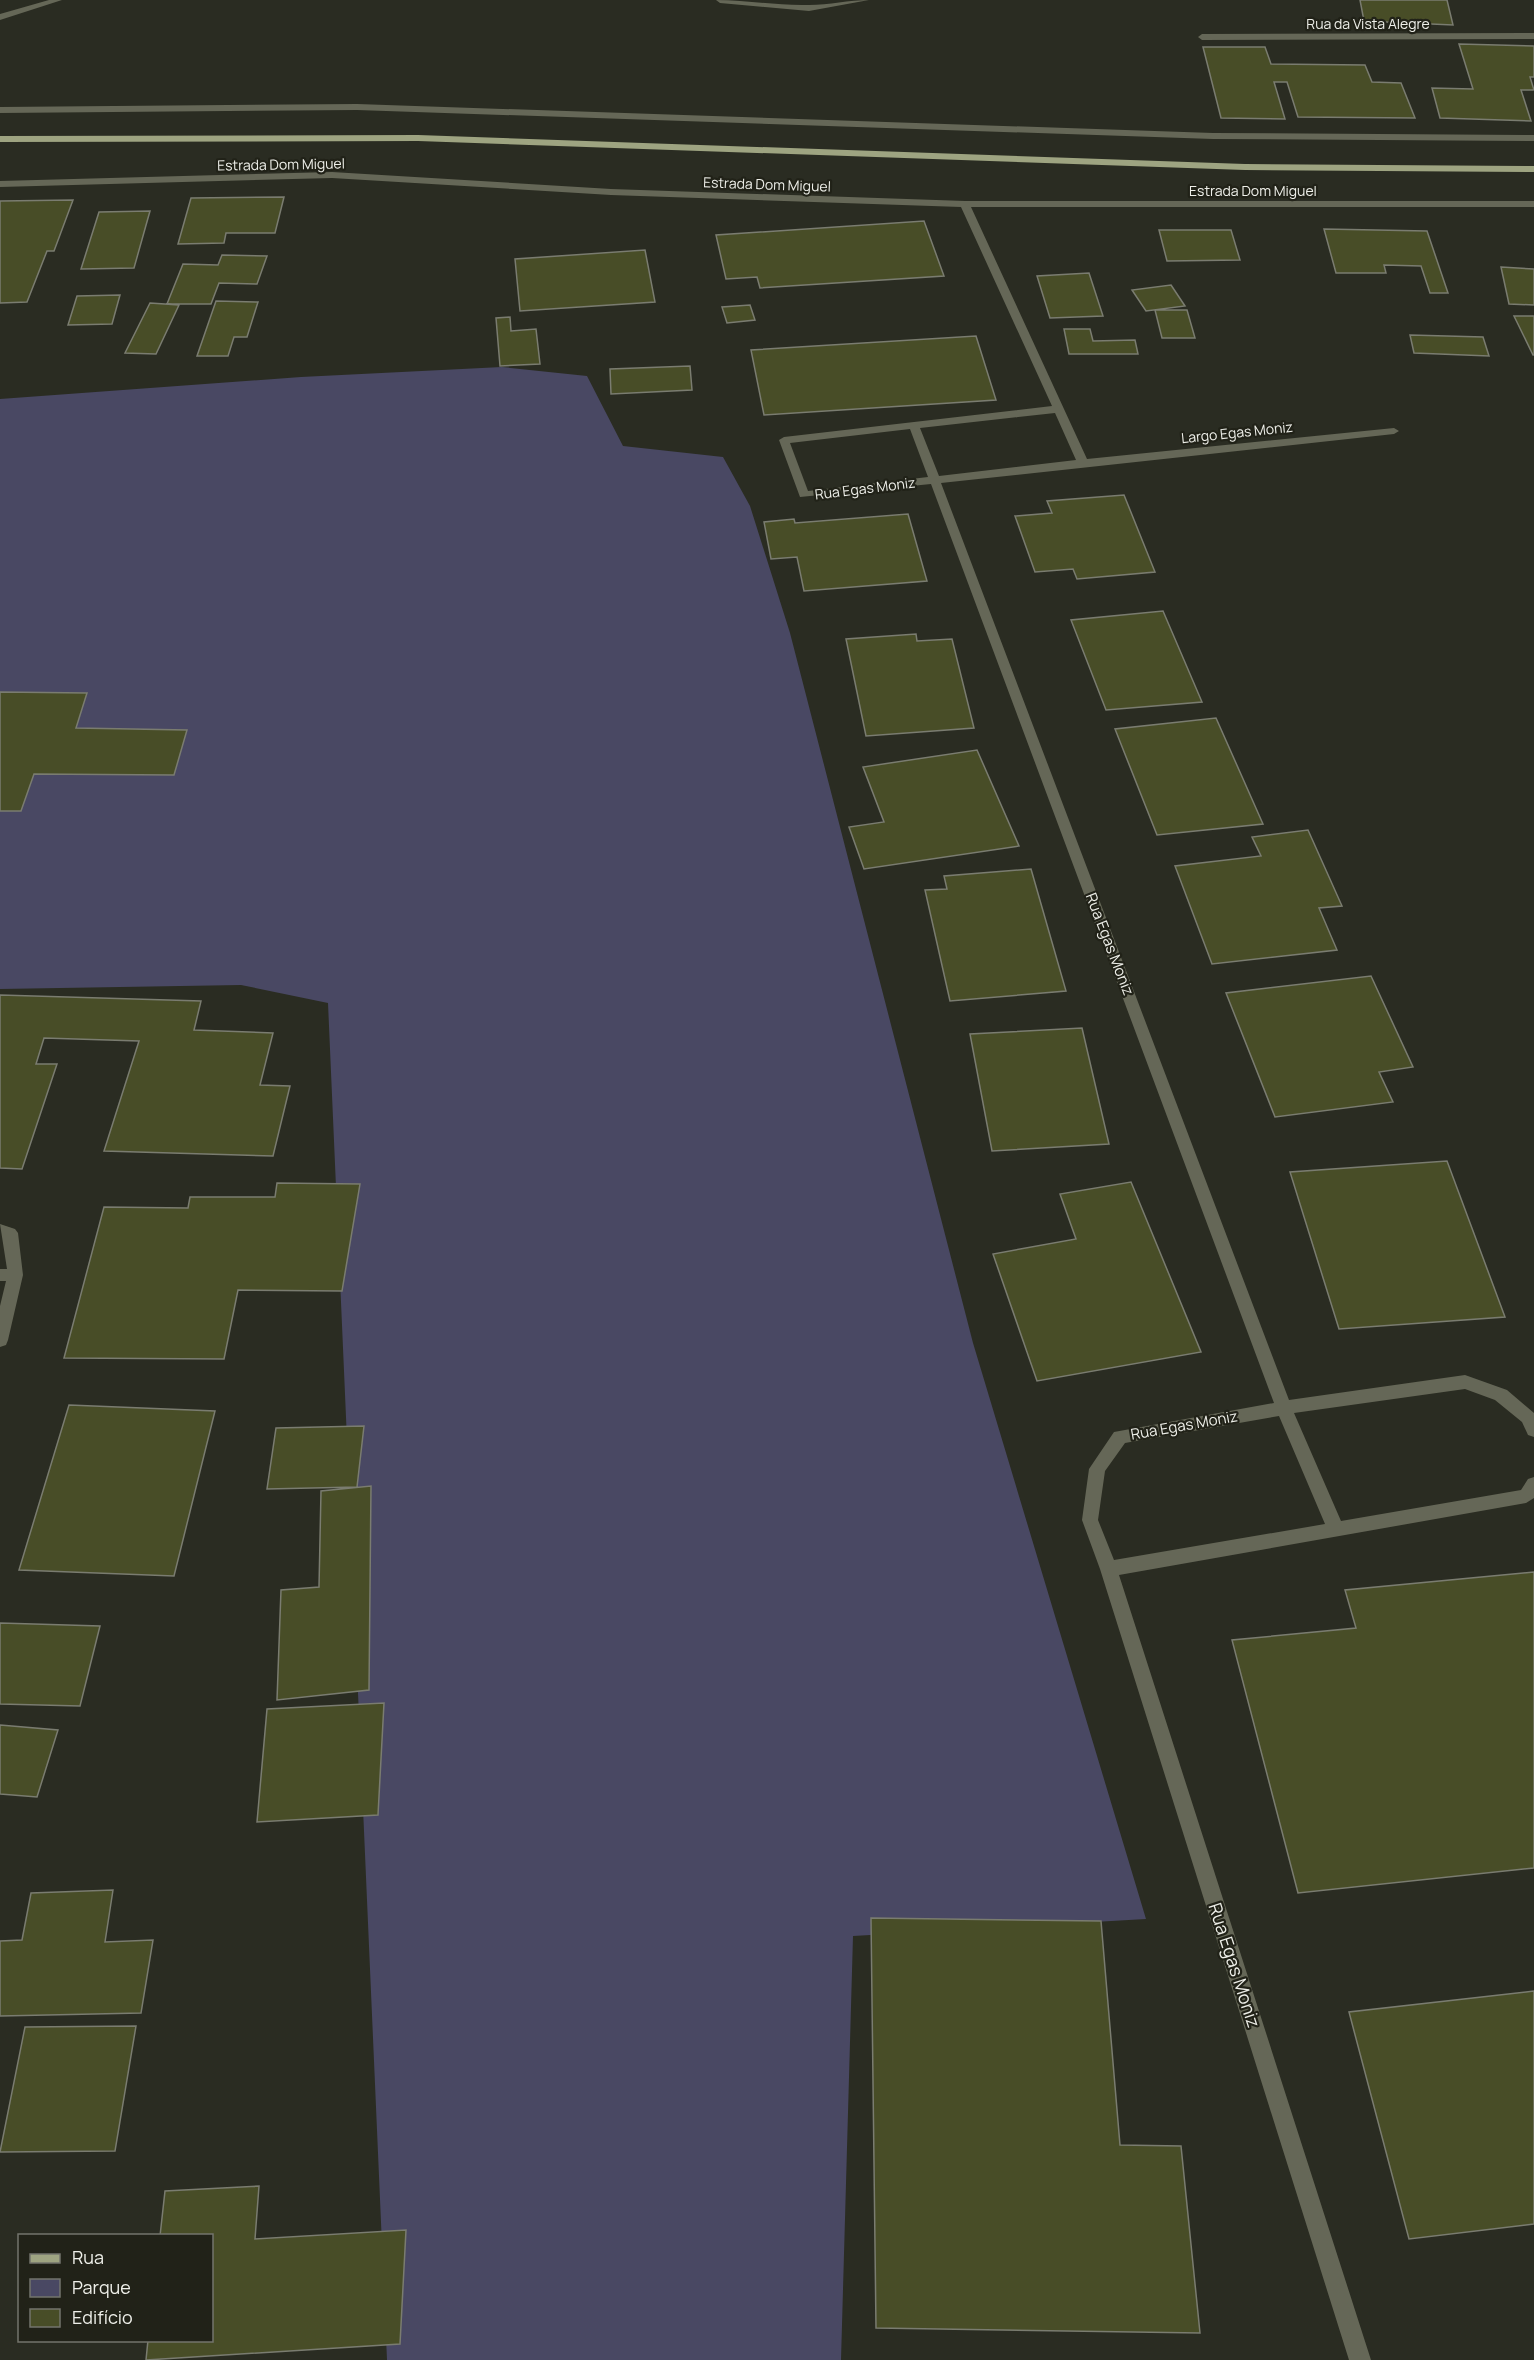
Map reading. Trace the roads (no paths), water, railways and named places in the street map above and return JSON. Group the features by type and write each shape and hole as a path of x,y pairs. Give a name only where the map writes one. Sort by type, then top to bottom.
{"main road":[{"name":"Estrada Dom Miguel","path":"0,139 271,136 428,138 1245,167 1534,169"}],"street":[{"path":"0,16 58,0"},
{"path":"720,0 809,8 865,0"},
{"name":"Rua da Vista Alegre","path":"1202,37 1534,36"},
{"path":"0,111 357,107 1213,136 1534,138"},
{"name":"Estrada Dom Miguel","path":"0,184 332,175 611,192 965,204 1534,204"},
{"path":"965,204 1083,463"},
{"name":"Rua Egas Moniz","path":"1058,409 784,440 804,495 1083,463"},
{"name":"Rua Egas Moniz","path":"914,425 1284,1408 1336,1530"},
{"name":"Largo Egas Moniz","path":"1083,463 1394,431"},
{"path":"0,1230 10,1233 0,1340"},
{"name":"Rua Egas Moniz","path":"1360,2360 1109,1569 1090,1520 1097,1469 1120,1437 1284,1408 1465,1382 1501,1395 1528,1417 1534,1430"},
{"path":"1109,1569 1526,1496 1534,1484"}]}
